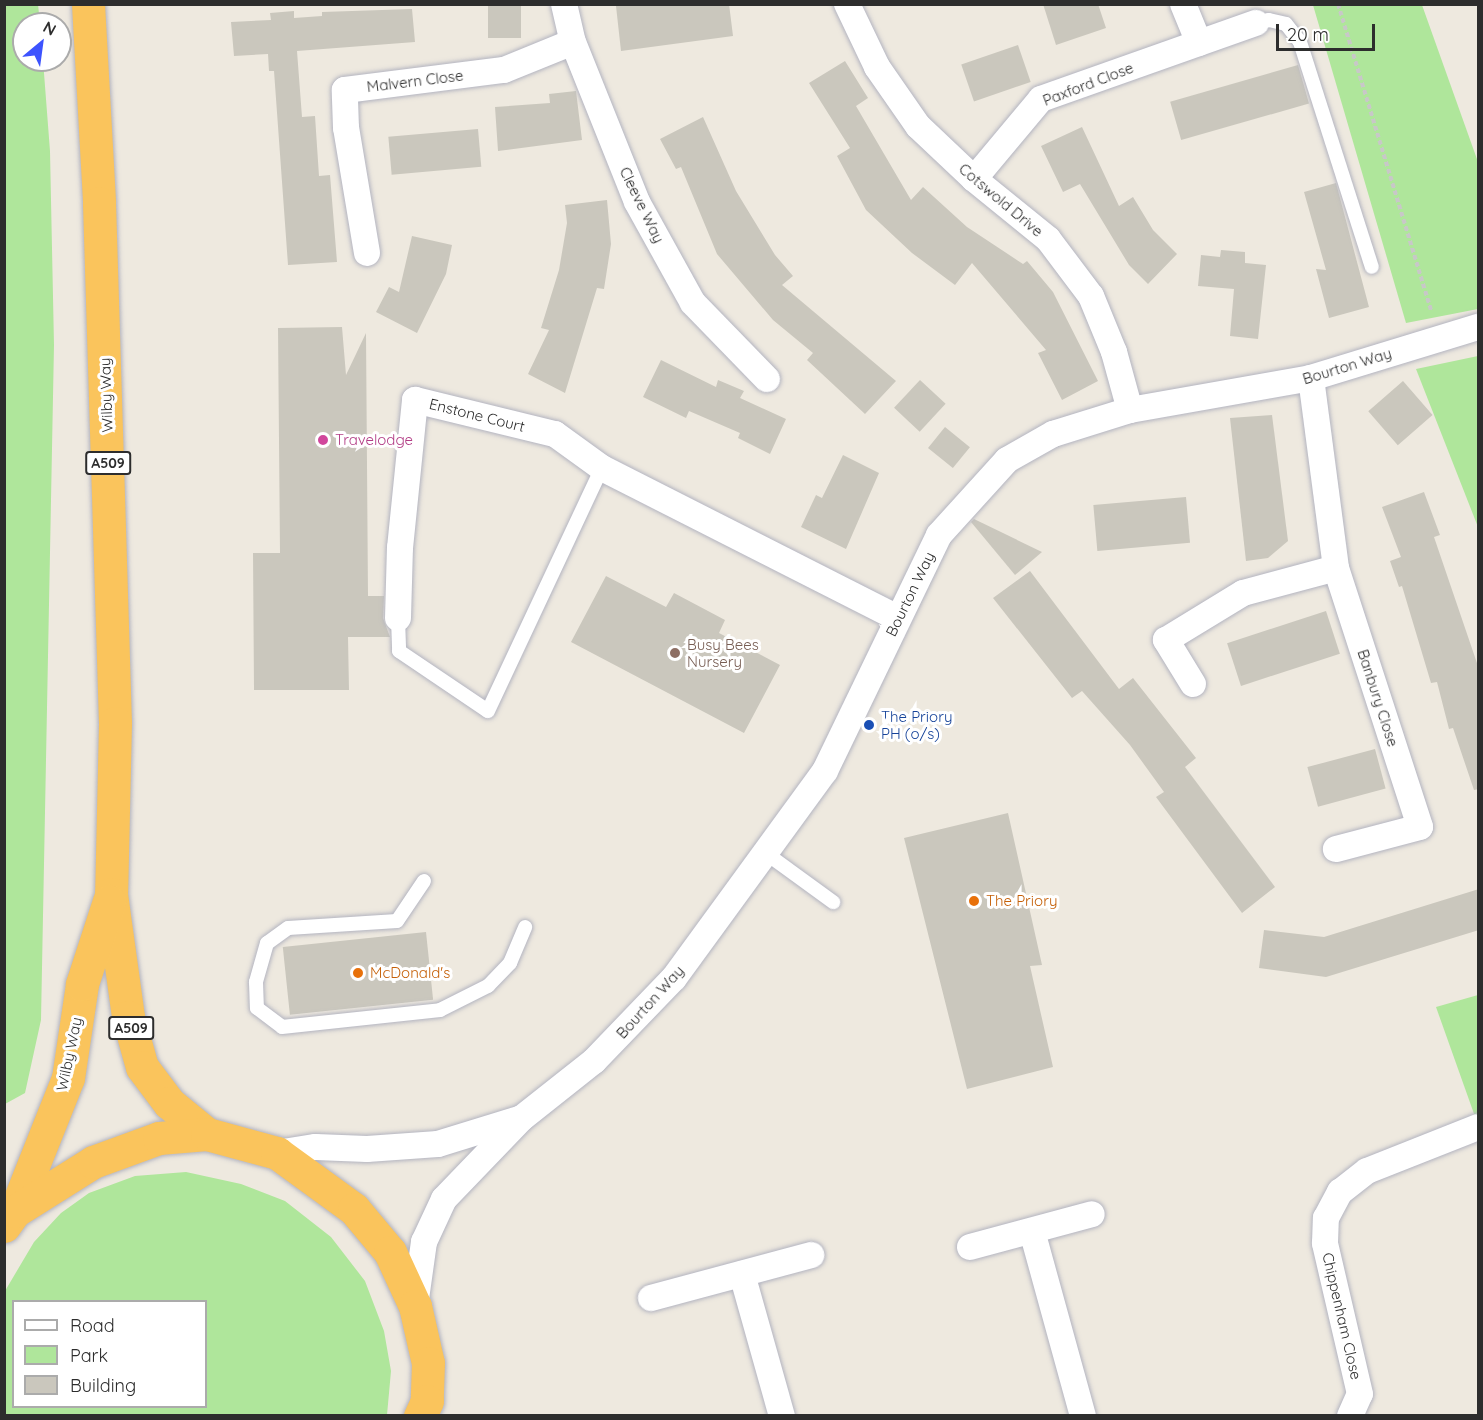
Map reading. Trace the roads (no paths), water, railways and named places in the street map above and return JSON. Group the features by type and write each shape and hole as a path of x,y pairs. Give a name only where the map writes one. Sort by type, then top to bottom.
{"highway":[{"name":"Wilby Way","path":"88,4 99,203 114,699 111,894 128,1017 142,1067 169,1103 207,1134"},
{"name":"Wilby Way","path":"10,1218 68,1078 82,984 111,894"},
{"path":"10,1218 93,1162 159,1138 207,1134 276,1153 354,1209 390,1252 415,1306 428,1363 427,1411"}],"street":[{"name":"Cleeve Way","path":"564,4 573,42 637,202 693,303 766,379"},
{"name":"Cotswold Drive","path":"847,4 877,67 918,126 974,179 1048,239 1091,296 1114,352 1130,410"},
{"path":"1183,4 1199,43"},
{"name":"Paxford Close","path":"974,179 1041,99 1256,24"},
{"name":"Malvern Close","path":"367,253 346,128 345,90 504,70 573,42"},
{"name":"Bourton Way","path":"415,1306 424,1242 444,1199 522,1118 594,1061 634,1023 674,978 767,854 825,771 939,535 1007,460 1053,434 1130,410 1311,378 1479,327"},
{"name":"Banbury Close","path":"1311,378 1336,568 1420,827 1336,849"},
{"name":"Enstone Court","path":"398,618 400,548 415,400 555,434 602,468 898,618"},
{"path":"1193,684 1166,640 1243,593 1336,568"},
{"name":"Bourton Way","path":"276,1153 316,1147 367,1149 438,1144 522,1118"},
{"name":"Chippenham Close","path":"1350,1416 1360,1394 1325,1243 1326,1218 1341,1192 1367,1171 1479,1127"},
{"path":"970,1247 1092,1214"},
{"path":"1032,1231 1083,1416"},
{"path":"651,1298 812,1255"},
{"path":"742,1275 782,1416"}],"lane":[{"path":"1256,24 1269,20 1286,24 1300,42 1372,267"},
{"path":"398,618 399,651 488,711 602,468"},
{"path":"767,854 833,902"},
{"path":"424,881 397,921 288,928 267,943 256,982 257,1008 282,1027 440,1010 488,986 510,963 525,927"}],"place":[{"name":"Travelodge","path":"323,440"},
{"name":"Busy Bees Nursery","path":"675,653"},
{"name":"The Priory PH (o/s)","path":"869,725"},
{"name":"The Priory","path":"974,901"},
{"name":"McDonald's","path":"358,973"}]}
